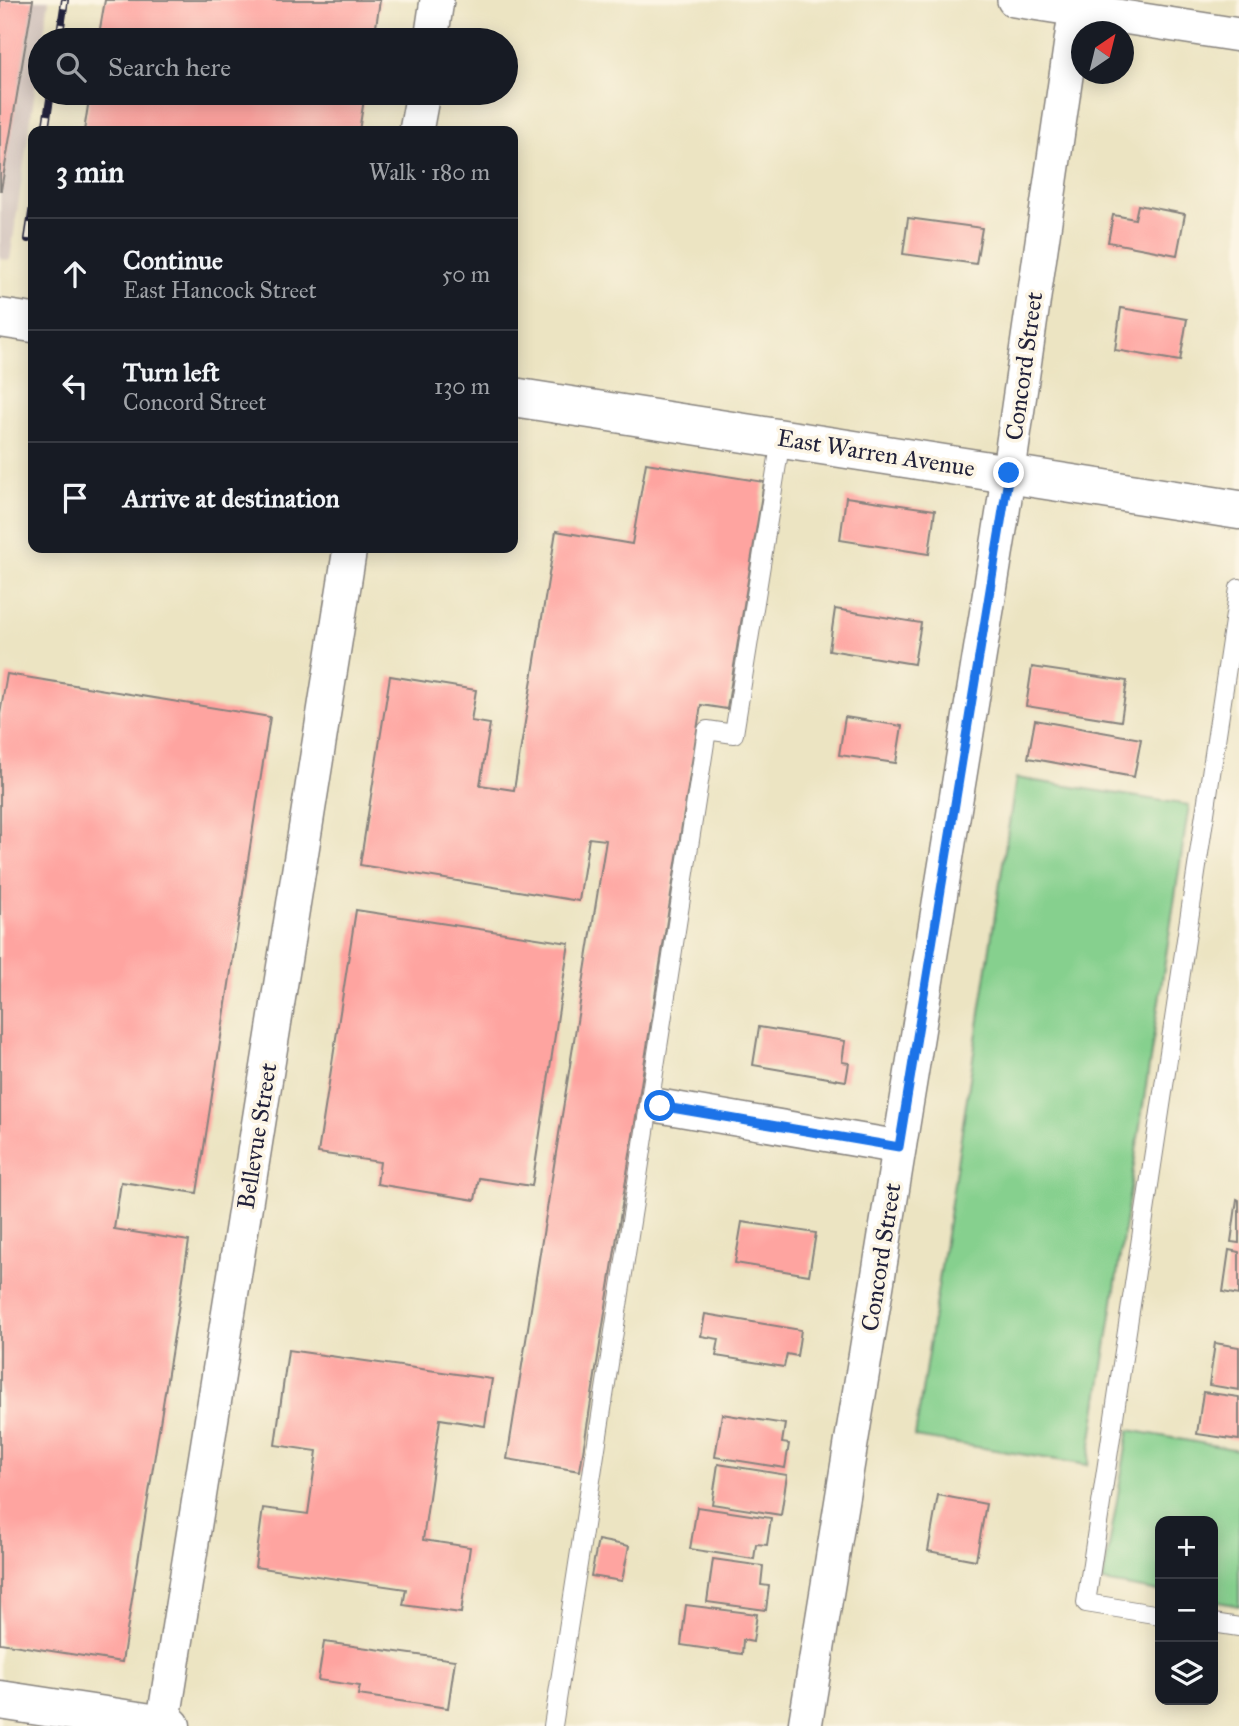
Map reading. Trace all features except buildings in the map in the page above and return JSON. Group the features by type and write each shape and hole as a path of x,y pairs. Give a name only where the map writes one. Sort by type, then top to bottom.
{"main road":[{"path":"0,318 28,322"},
{"name":"East Warren Avenue","path":"518,398 1239,510"},
{"path":"0,1700 167,1725"}],"street":[{"path":"433,28 437,0"},
{"path":"1014,0 1076,5 1239,35"},
{"name":"Concord Street","path":"805,1726 1009,473 1076,5"},
{"path":"417,126 420,105"},
{"name":"Bellevue Street","path":"167,1725 349,553"},
{"path":"660,1106 899,1147"}],"lane":[{"path":"553,1726 707,730 734,734 781,439"},
{"path":"1155,1614 1086,1604 1239,588"},
{"path":"1218,1624 1239,1627"}],"shaded area":[{"path":"0,0 49,0 45,28 28,28 28,105 33,105 10,260 0,259"}],"green space":[{"path":"1016,778 1189,805 1088,1465 915,1437"},
{"path":"1129,1430 1239,1450 1239,1606 1218,1602 1218,1516 1155,1516 1155,1591 1103,1582"}],"railway":[{"path":"61,28 65,0"},
{"path":"46,126 49,105"}],"route":[{"path":"660,1106 899,1147 1009,473"}]}
